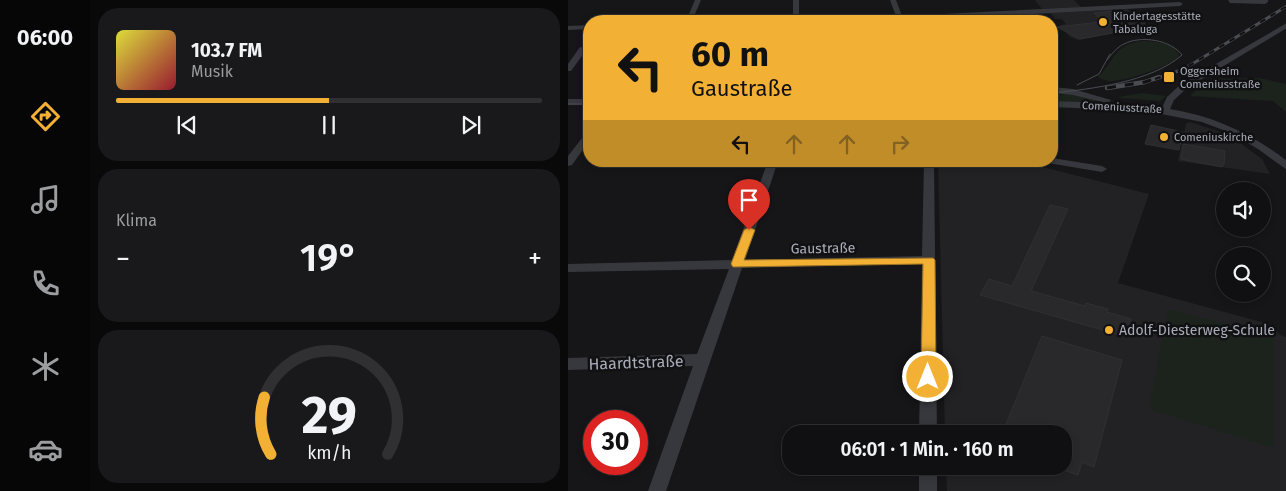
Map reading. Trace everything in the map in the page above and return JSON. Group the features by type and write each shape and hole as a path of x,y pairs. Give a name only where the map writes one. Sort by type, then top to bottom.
{"street":[{"path":"692,15 698,0"},
{"path":"795,15 796,0"},
{"path":"893,0 899,15"},
{"path":"1230,1 1265,2 1265,0"},
{"path":"957,15 1035,8 1180,4"},
{"path":"1058,91 1106,100 1166,107 1170,99 1184,86 1286,25"},
{"path":"568,28 583,27"},
{"path":"568,69 583,49"},
{"path":"568,102 583,102"},
{"name":"Comeniusstraße","path":"1058,104 1166,107 1220,124 1255,142 1286,167"},
{"path":"568,109 583,108"},
{"path":"568,143 583,141"},
{"path":"568,163 583,145"},
{"path":"1058,162 1102,169"},
{"path":"657,491 771,167"},
{"path":"928,425 929,167"},
{"name":"Gaustraße","path":"568,268 929,260"},
{"name":"Haardtstraße","path":"568,364 703,360"},
{"path":"928,475 928,491"}],"shaded area":[{"path":"1035,0 1074,0 1081,7 1042,9"},
{"name":"Kindertagesstätte Tabaluga","path":"1127,9 1151,31 1116,33 1078,40 1070,37 1060,25 1066,24 1062,19 1058,19 1058,15 1052,15 1050,13"},
{"path":"1144,41 1170,45 1177,51 1179,56 1158,68 1128,78 1111,81 1098,77 1121,49 1134,42"},
{"path":"1260,78 1286,84 1286,112 1273,101 1190,96 1201,85 1213,79"},
{"path":"1142,93 1166,96 1160,101 1119,97"},
{"path":"1075,94 1115,103 1058,101 1058,95"},
{"path":"1190,122 1217,131 1240,143 1262,159 1270,174 1178,161 1186,124"},
{"name":"Adolf-Diesterweg-Schule","path":"938,167 1043,167 1149,194 1118,283 1272,325 1280,335 1286,337 1286,491 947,491 946,475 1072,475 1072,425 945,425"},
{"path":"1168,309 1274,337 1273,448 1149,409"}],"building":[{"path":"1114,11 1123,21 1144,20 1145,27 1080,39 1058,28 1102,21 1094,13"},
{"name":"Comeniuskirche","path":"1151,125 1183,132 1179,150 1145,144"},
{"path":"1183,144 1225,151 1224,164 1222,167 1181,159"},
{"path":"1050,205 1068,209 1031,291 1085,306 1086,303 1108,309 1107,312 1131,319 1127,337 980,295 989,279 1012,286"},
{"path":"1042,336 1122,360 1094,467 1082,462 1078,475 1072,473 1072,425 1006,425"}],"tram line":[{"path":"1058,92 1120,83 1138,78 1154,72 1182,55 1171,46 1155,40 1139,40 1121,45 1107,60"},
{"path":"1077,85 1099,74 1110,54"},
{"path":"568,104 583,104"}],"railway":[{"path":"1155,79 1184,69 1287,6"},
{"path":"1107,88 1145,82 1159,77"}],"place":[{"name":"Kindertagesstätte Tabaluga","path":"1103,22"},
{"name":"Oggersheim Comeniusstraße","path":"1169,77"},
{"name":"Comeniuskirche","path":"1164,137"},
{"name":"Adolf-Diesterweg-Schule","path":"1109,330"}],"route":[{"path":"749,230 737,264 929,260 928,377"}]}
